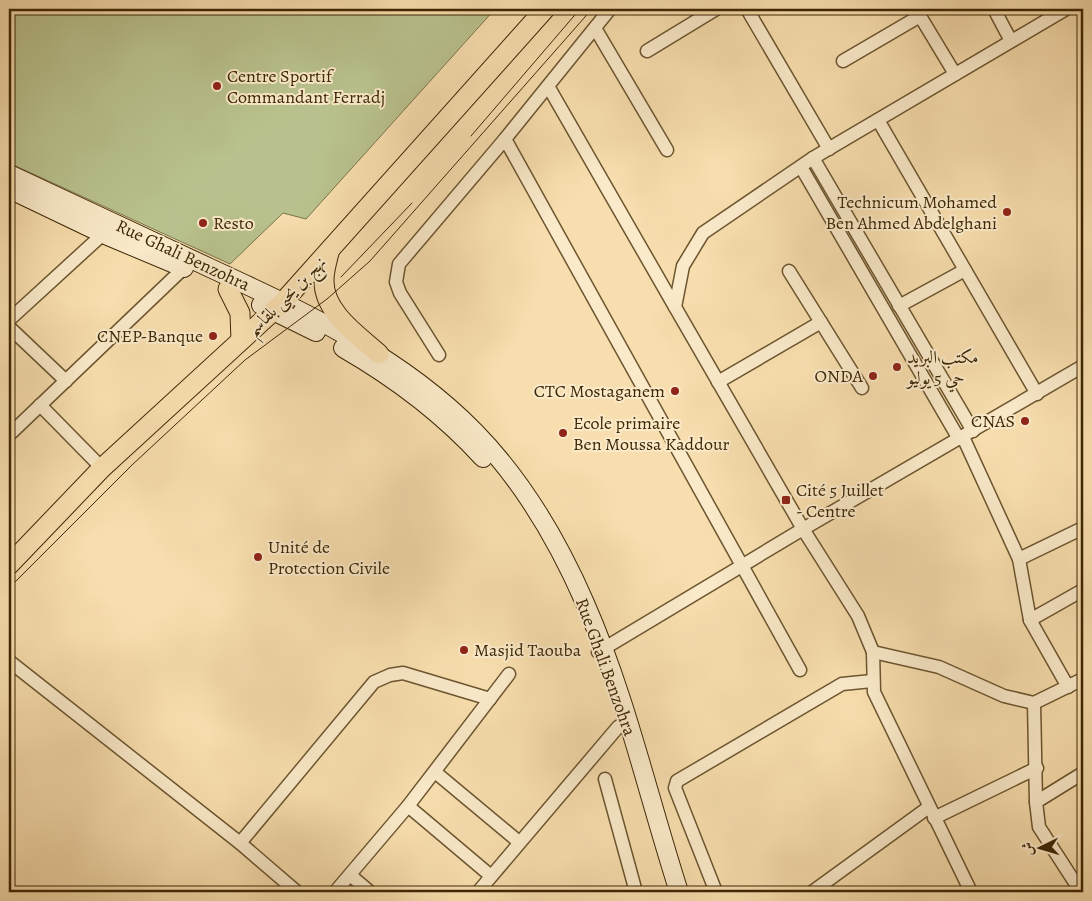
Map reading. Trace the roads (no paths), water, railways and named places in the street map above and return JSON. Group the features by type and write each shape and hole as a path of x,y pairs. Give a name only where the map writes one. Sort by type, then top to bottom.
{"main road":[{"name":"نهج بن يحيى بلقاسم","path":"9,565 102,468 278,306 329,253 545,9"},
{"name":"Rue Ghali Benzohra","path":"9,174 189,264 379,354 445,404 475,432 506,468 530,501 559,550 600,650 679,892"},
{"name":"Rue Ghali Benzohra","path":"9,189 103,234 189,264 228,289 278,306 308,327 381,370 405,387 469,444 498,476 527,515 600,650"},
{"path":"329,253 324,280 327,299 340,317 379,354"},
{"path":"228,289 240,313 241,340"},
{"name":"Rue Ghali Benzohra","path":"623,724 667,892"}],"street":[{"path":"439,355 400,293 396,282 397,270 406,254 505,139 610,9"},
{"path":"647,51 716,9"},
{"path":"747,9 829,149"},
{"path":"994,9 1011,41"},
{"path":"675,307 683,266 703,233 800,166 1066,9"},
{"path":"843,61 920,16 955,74"},
{"path":"595,28 667,150"},
{"path":"548,86 803,529 858,616 873,652 872,681 874,692 931,813 971,892"},
{"path":"878,120 1037,394"},
{"path":"505,139 741,567 800,670"},
{"path":"813,158 900,306 965,436 1019,558 1030,620 1068,687"},
{"path":"800,166 965,436"},
{"path":"9,320 103,234"},
{"path":"9,435 189,264"},
{"path":"900,306 966,270"},
{"path":"790,272 862,388"},
{"path":"718,382 821,322"},
{"path":"9,327 66,380"},
{"path":"600,650 1083,366"},
{"path":"40,405 102,468"},
{"path":"1019,558 1083,528"},
{"path":"1030,620 1083,590"},
{"path":"873,652 939,667 1004,696 1034,703 1082,682"},
{"path":"9,661 240,843 297,892"},
{"path":"240,843 374,682 390,675 403,673 490,699"},
{"path":"336,892 435,772 509,674"},
{"path":"716,892 674,788 677,781 842,684 872,681"},
{"path":"1034,703 1037,768 1036,802 1039,827 1081,892"},
{"path":"478,892 519,842 623,724"},
{"path":"812,892 931,813 1037,768"},
{"path":"435,772 519,842"},
{"path":"1036,802 1083,773"},
{"path":"605,779 636,892"},
{"path":"408,806 491,876"},
{"path":"350,875 370,892"}],"tram line":[{"path":"471,136 580,9"},
{"path":"9,588 132,465 245,360 327,299 370,261 592,9"},
{"path":"341,277 412,203"}],"place":[{"name":"Centre Sportif Commandant Ferradj","path":"217,86"},
{"name":"Technicum Mohamed Ben Ahmed Abdelghani","path":"1007,212"},
{"name":"Resto","path":"203,223"},
{"name":"CNEP-Banque","path":"213,336"},
{"name":"مكتب البريد حي 5 يوليو","path":"897,367"},
{"name":"ONDA","path":"873,376"},
{"name":"CTC Mostaganem","path":"675,391"},
{"name":"CNAS","path":"1025,421"},
{"name":"Ecole primaire Ben Moussa Kaddour","path":"563,433"},
{"name":"Cité 5 Juillet - Centre","path":"786,500"},
{"name":"Unité de Protection Civile","path":"258,557"},
{"name":"Masjid Taouba","path":"464,650"}]}
